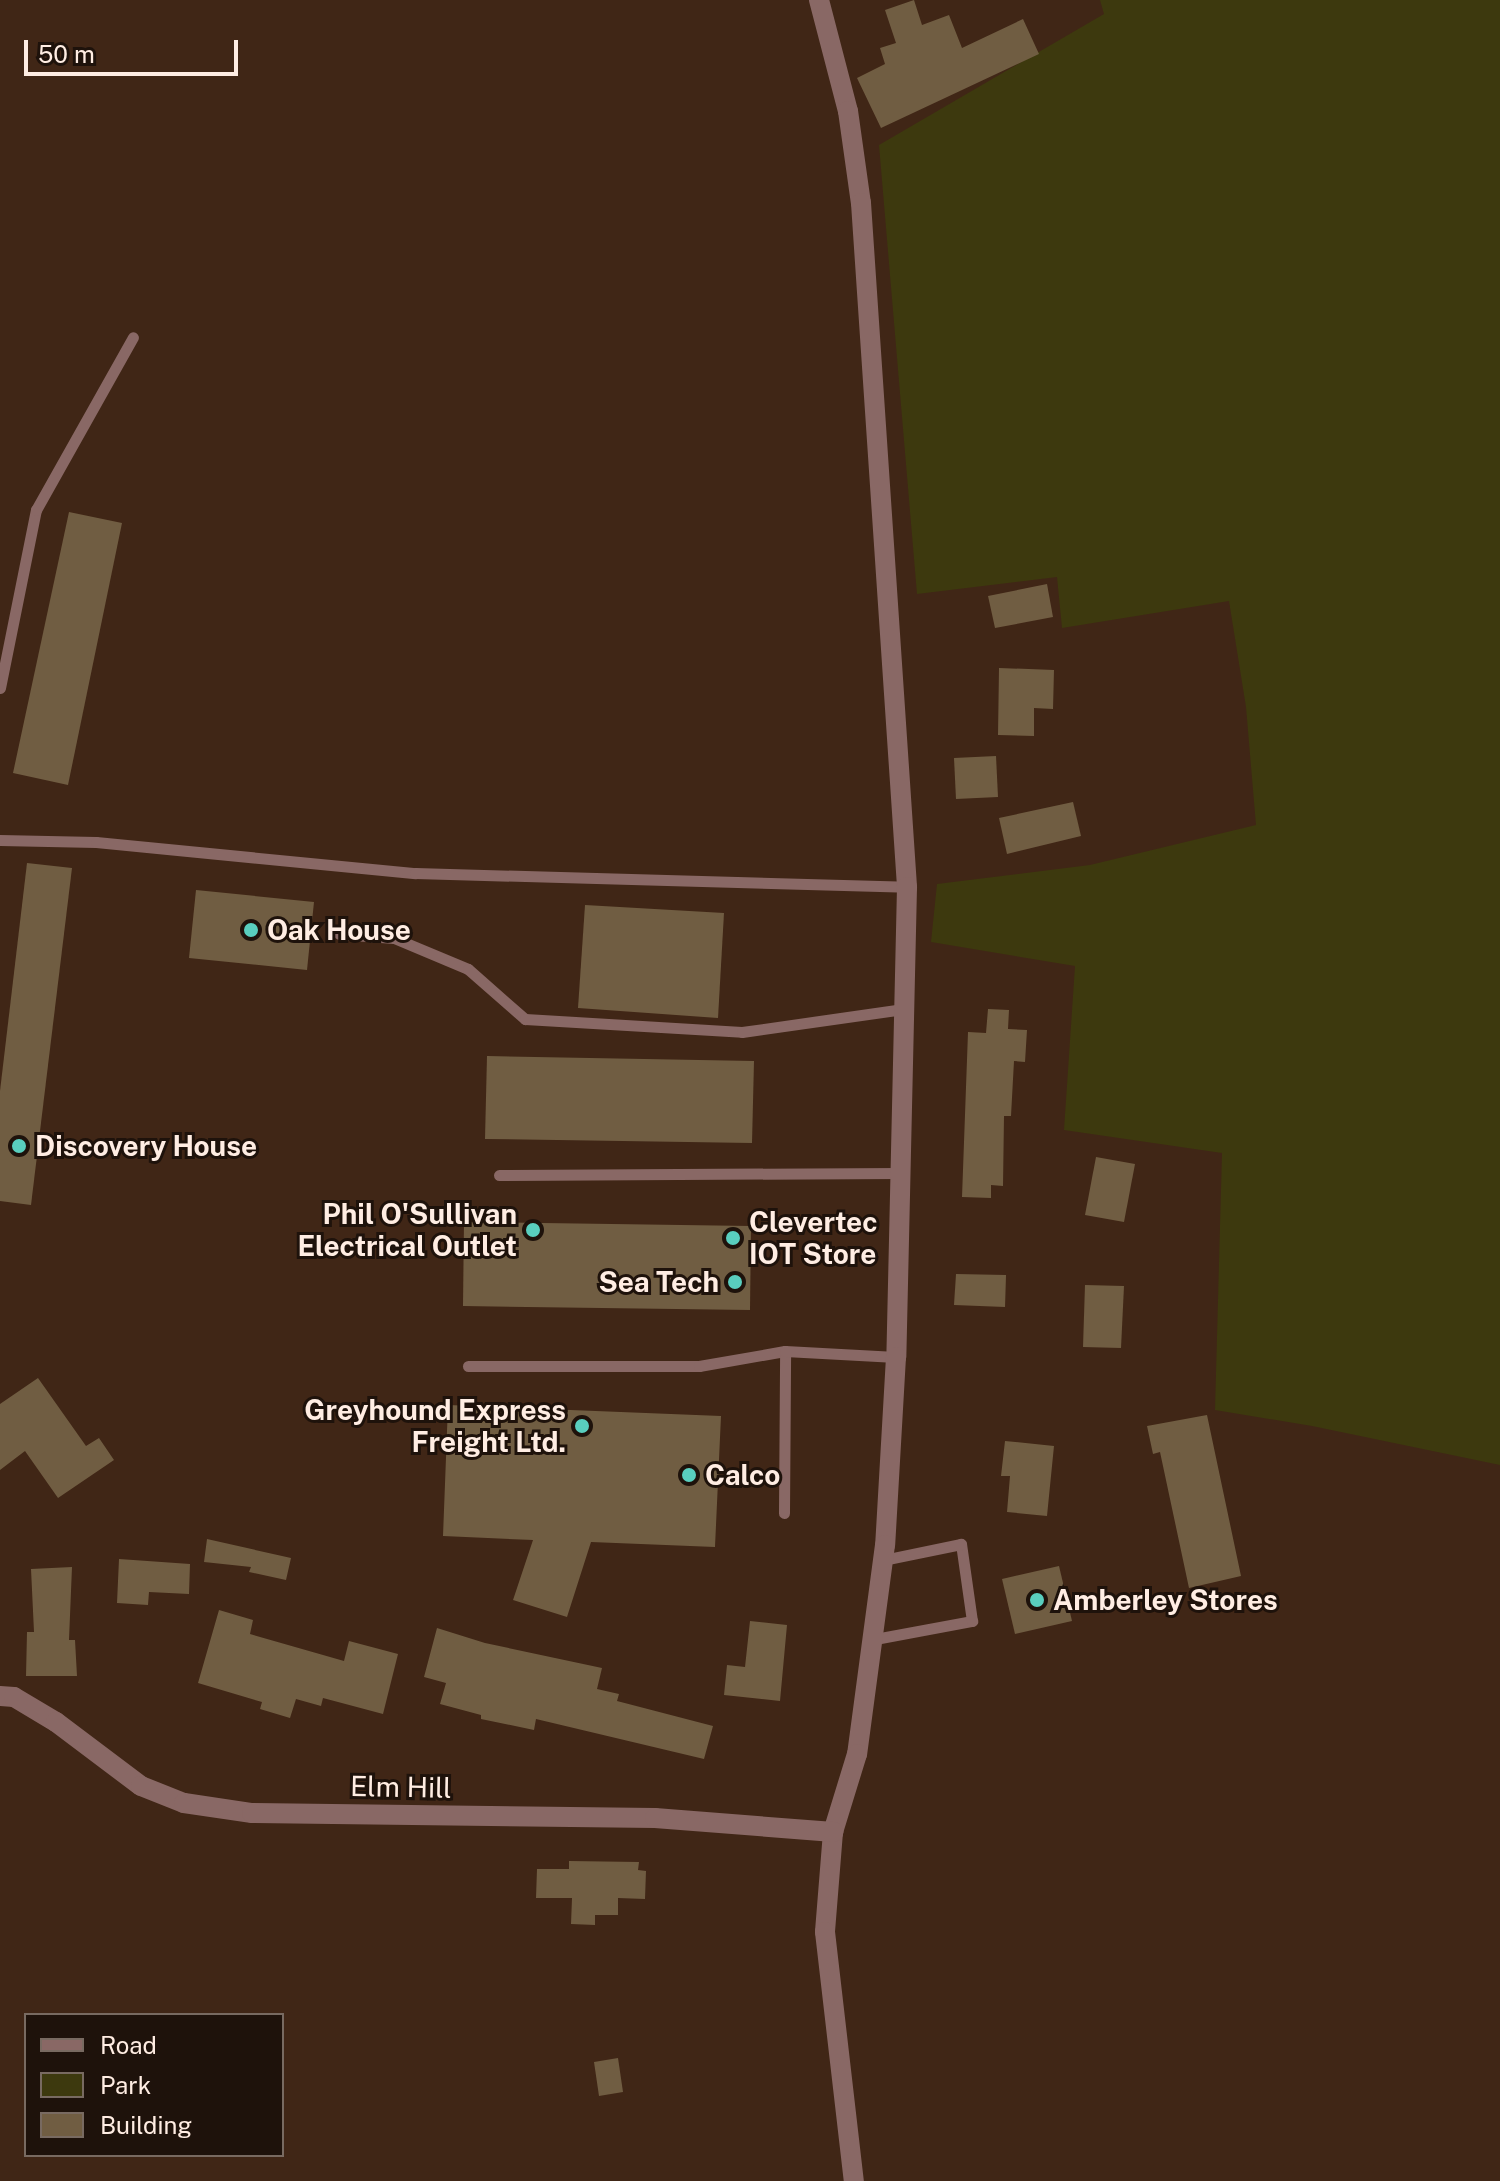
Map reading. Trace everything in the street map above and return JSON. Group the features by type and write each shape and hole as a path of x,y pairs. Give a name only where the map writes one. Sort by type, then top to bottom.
{"street":[{"path":"819,0 848,111 861,203 907,887 896,1357 883,1560 875,1639 857,1754 833,1832 825,1932 854,2181"},
{"name":"Elm Hill","path":"0,1696 14,1697 56,1722 141,1786 184,1803 252,1813 655,1818 833,1832"}],"lane":[{"path":"0,688 36,510 133,337"},
{"path":"0,840 96,842 415,873 907,887"},
{"path":"339,934 394,938 468,969 525,1019 742,1032 903,1009"},
{"path":"499,1175 900,1173"},
{"path":"784,1513 785,1351"},
{"path":"468,1366 699,1366 785,1351 896,1357"},
{"path":"875,1639 972,1621 961,1544 883,1560"}],"green space":[{"path":"1100,0 1500,0 1500,1465 1312,1426 1215,1410 1222,1153 1064,1130 1075,966 931,942 937,884 1090,865 1256,825 1246,707 1229,601 1062,628 1057,577 917,594 879,145 1104,14"}],"building":[{"path":"914,0 922,25 949,15 962,48 1023,19 1039,54 881,128 857,78 885,64 880,48 896,43 885,10"},
{"path":"69,512 122,523 68,785 13,773"},
{"path":"1047,584 1053,617 995,628 988,596"},
{"path":"999,668 1054,670 1053,709 1034,708 1034,736 998,735"},
{"path":"996,756 998,797 956,799 954,758"},
{"path":"1073,802 1081,836 1007,854 999,818"},
{"path":"27,863 72,868 31,1205 0,1201 0,1091"},
{"name":"Oak House","path":"196,890 314,902 307,970 189,958"},
{"path":"585,905 724,913 718,1018 578,1008"},
{"path":"988,1009 1009,1010 1008,1029 1027,1030 1025,1062 1014,1061 1011,1116 1004,1116 1003,1186 991,1185 991,1198 962,1197 968,1032 986,1033"},
{"path":"487,1056 754,1061 752,1143 485,1139"},
{"path":"1096,1157 1135,1164 1124,1222 1085,1215"},
{"path":"464,1222 751,1226 750,1310 463,1306"},
{"path":"956,1274 1006,1275 1005,1307 954,1305"},
{"path":"1085,1285 1124,1286 1121,1348 1083,1347"},
{"path":"38,1378 86,1446 99,1438 114,1460 58,1498 25,1451 0,1470 0,1404"},
{"path":"448,1405 721,1416 715,1547 591,1542 567,1617 513,1600 533,1540 443,1536"},
{"path":"1207,1415 1241,1576 1189,1588 1160,1452 1153,1454 1147,1426"},
{"path":"1005,1441 1054,1446 1047,1516 1007,1512 1010,1476 1001,1476"},
{"path":"207,1539 291,1558 286,1580 249,1572 251,1567 204,1562"},
{"path":"119,1559 190,1564 189,1594 149,1592 148,1605 117,1603"},
{"name":"Amberley Stores","path":"1059,1566 1072,1621 1015,1634 1002,1579"},
{"path":"72,1567 69,1640 75,1640 77,1676 26,1676 27,1632 34,1632 31,1569"},
{"path":"219,1610 253,1620 250,1634 344,1661 349,1641 398,1654 383,1714 323,1698 321,1706 296,1699 290,1718 260,1709 262,1702 198,1683"},
{"path":"750,1621 787,1625 780,1701 724,1695 727,1665 745,1667"},
{"path":"437,1628 485,1643 602,1668 597,1689 619,1694 617,1701 713,1726 704,1759 536,1719 534,1730 481,1719 481,1715 440,1704 446,1683 424,1677"},
{"path":"569,1861 639,1862 638,1870 646,1871 645,1899 618,1898 618,1915 595,1915 595,1925 571,1924 572,1898 536,1898 537,1869 569,1869"},
{"path":"618,2058 623,2092 599,2096 594,2062"}],"place":[{"name":"Oak House","path":"251,930"},
{"name":"Discovery House","path":"19,1146"},
{"name":"Phil O'Sullivan Electrical Outlet","path":"533,1230"},
{"name":"Clevertec IOT Store","path":"733,1238"},
{"name":"Sea Tech","path":"735,1282"},
{"name":"Greyhound Express Freight Ltd.","path":"582,1426"},
{"name":"Calco","path":"689,1475"},
{"name":"Amberley Stores","path":"1037,1600"}]}
